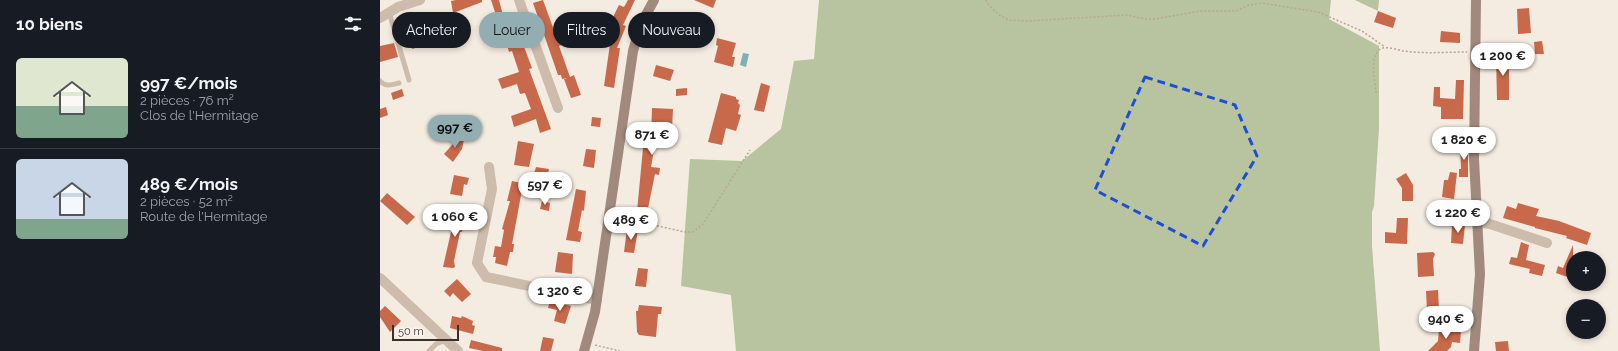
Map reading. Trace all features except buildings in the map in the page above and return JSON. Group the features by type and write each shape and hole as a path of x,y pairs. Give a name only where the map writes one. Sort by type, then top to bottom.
{"street":[{"path":"380,18 395,6 420,0"},
{"path":"519,0 558,108"},
{"path":"586,347 596,300 633,51 641,24 654,0"},
{"path":"1474,351 1480,274 1474,160 1474,52 1476,0"},
{"path":"489,167 492,189 477,264 486,277 596,300"},
{"path":"1478,222 1547,243"},
{"path":"380,278 458,351"}],"lane":[{"path":"395,6 409,80"},
{"path":"380,81 388,85 399,83"},
{"path":"429,351 436,344 446,340"}],"path":[{"path":"986,0 999,15 1009,20 1028,21 1127,15 1145,19 1155,19 1200,11 1236,11 1249,5 1262,2 1318,12 1362,31 1385,47 1407,51 1474,52"},
{"path":"1376,93 1374,62 1377,52 1385,47"},
{"path":"609,215 685,232 693,232 703,224 750,150"},
{"path":"586,347 620,351"}],"highlighted area":[{"path":"1145,77 1235,105 1257,156 1203,246 1095,190"}],"green space":[{"path":"819,0 1331,0 1329,19 1379,46 1379,128 1374,206 1372,212 1372,246 1380,351 736,351 731,295 681,286 690,159 742,161 781,129 794,61 814,59"},
{"path":"1355,0 1379,0 1378,11"}],"water":[{"path":"743,53 749,54 746,67 740,65"}]}
